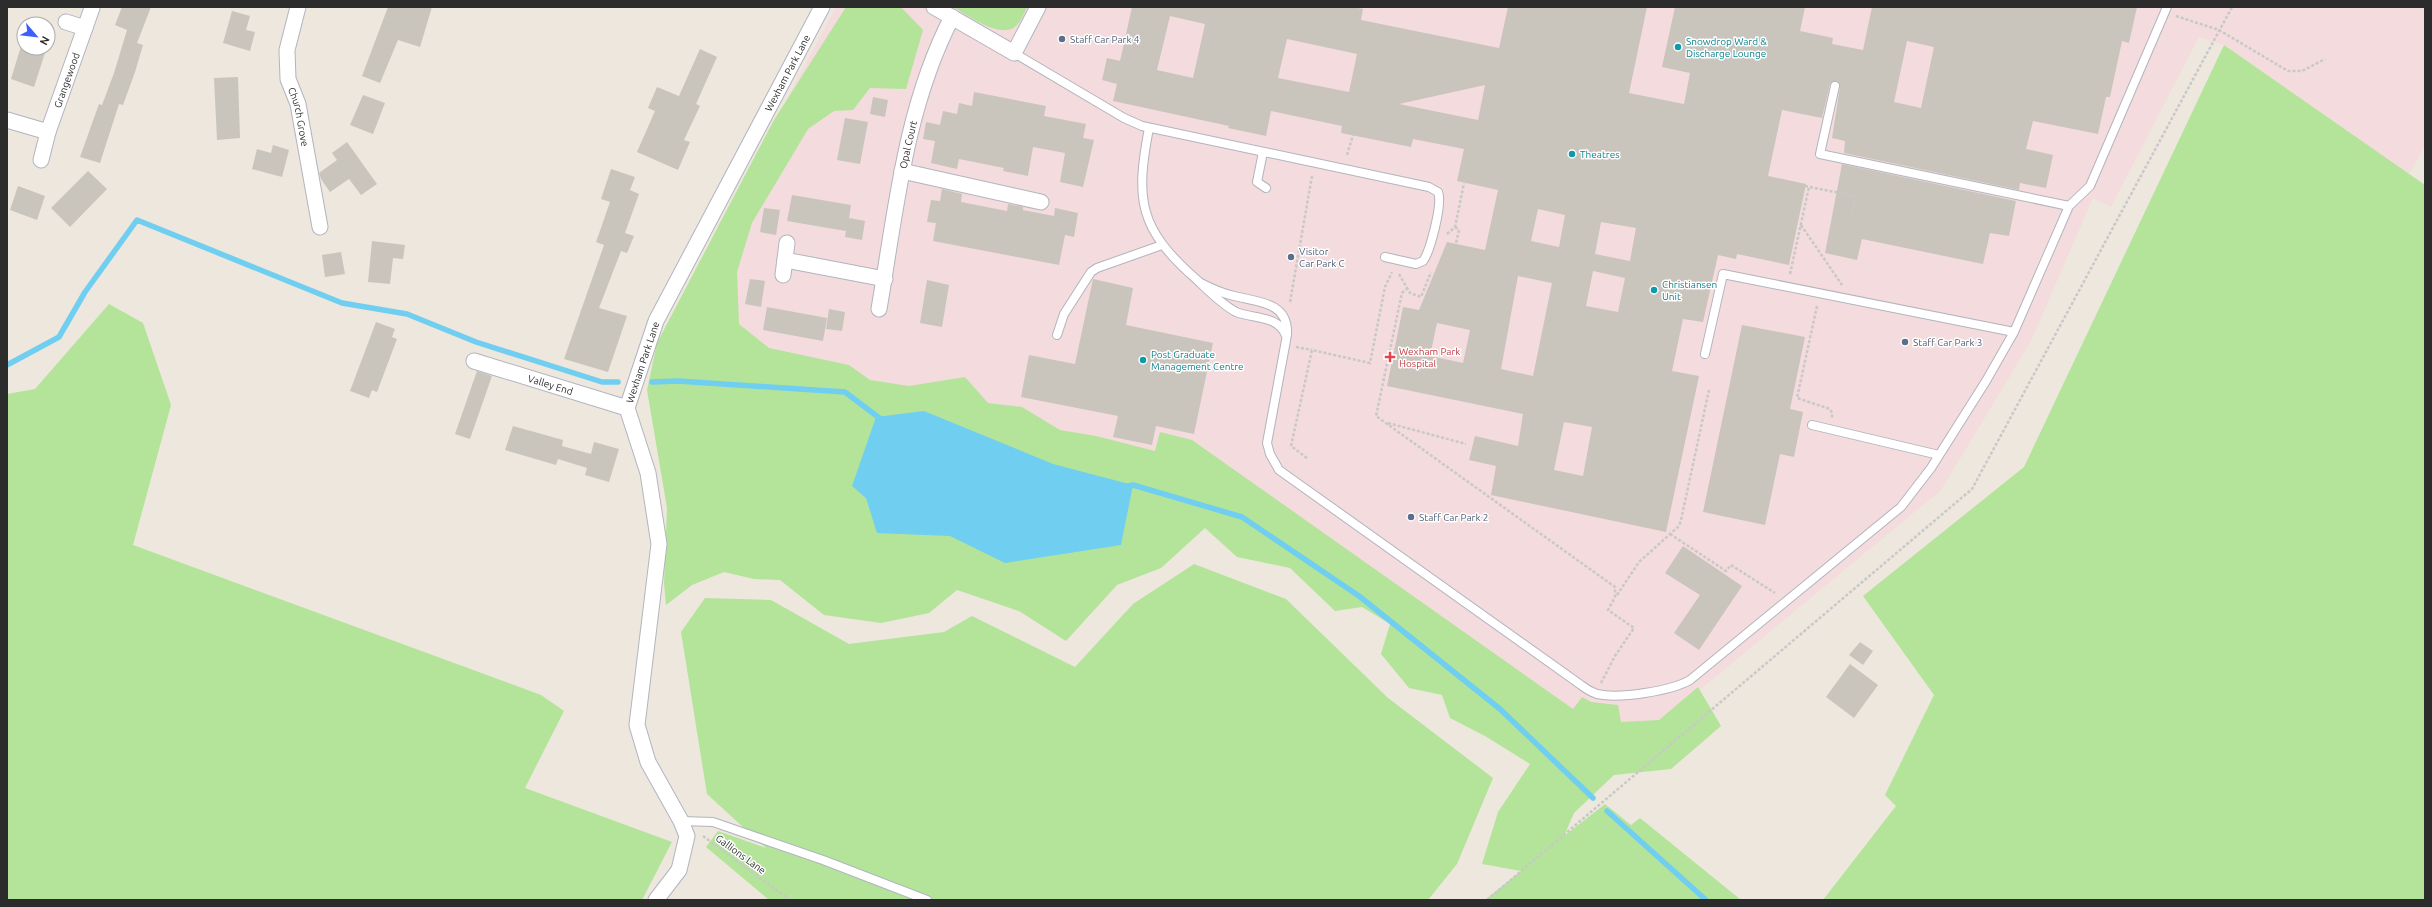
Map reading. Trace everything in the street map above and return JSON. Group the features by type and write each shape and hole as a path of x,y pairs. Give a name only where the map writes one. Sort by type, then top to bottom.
{"street":[{"name":"Church Grove","path":"298,7 287,50 288,79 298,104 320,227"},
{"name":"Wexham Park Lane","path":"656,900 679,870 687,836 681,821 648,762 637,725 659,544 648,473 627,408 656,320 822,7"},
{"path":"934,7 1014,53 1038,7"},
{"name":"Grangewood","path":"41,160 48,132 92,8"},
{"name":"Opal Court","path":"880,309 902,170 918,100 936,48 952,17"},
{"path":"66,22 85,28"},
{"path":"7,120 48,132"},
{"path":"902,170 1041,202"},
{"path":"786,243 784,267 885,279"},
{"name":"Valley End","path":"474,361 627,408"}],"lane":[{"path":"1199,282 1222,293 1276,307 1285,317 1288,330 1287,341 1267,443 1270,454 1279,470 1581,685 1596,693 1615,695 1682,685 1901,507 1939,455 1986,381 2014,332 2069,206 2090,186 2166,10"},
{"path":"1014,53 1129,120 1149,128 1429,187 1438,192 1440,204 1427,255 1423,261 1416,264 1385,257"},
{"path":"1835,86 1820,154 2069,206"},
{"path":"1149,128 1143,157 1141,190 1148,218 1162,245 1199,282 1230,308 1242,314 1272,321 1280,327 1287,341"},
{"path":"1262,152 1257,179 1259,184 1266,188"},
{"path":"1057,335 1064,314 1091,272 1097,268 1162,245"},
{"path":"1705,354 1723,274 2014,332"},
{"path":"1812,425 1939,455"},
{"path":"681,821 713,822 823,860 927,900"}],"path":[{"path":"2166,10 2220,30 2288,71 2302,71 2325,59"},
{"path":"1340,154 1348,156 1353,135"},
{"path":"1293,306 1288,300 1314,163"},
{"path":"1446,235 1455,227 1464,183"},
{"path":"1805,186 1855,196 1852,214"},
{"path":"1787,287 1809,187"},
{"path":"1800,225 1842,284 1839,297"},
{"path":"1455,227 1459,230 1456,244"},
{"path":"1306,458 1291,446 1312,350 1370,363 1385,287 1394,270 1396,269 1410,293 1421,297 1432,270"},
{"path":"1408,288 1402,293 1376,416 1613,585 1616,590 1615,597"},
{"path":"1820,293 1797,398 1830,409 1832,413 1830,429"},
{"path":"1298,347 1299,340"},
{"path":"1596,693 1608,668 1634,628 1608,610 1639,562 1679,526 1684,513 1709,390"},
{"path":"1386,422 1466,444"},
{"path":"1670,534 1726,571 1730,565 1786,601"},
{"name":"Gallions Lane","path":"681,821 790,900"}],"shaded area":[{"name":"Wexham Park Hospital","path":"836,7 2425,7 2425,146 2409,174 2224,45 2199,37 2111,207 2093,198 2031,341 1941,490 1661,722 1569,729 1198,468 687,335 671,317"}],"green space":[{"path":"846,7 901,7 923,30 906,89 870,88 853,110 834,111 808,129 752,223 737,272 739,324 769,348 849,365 870,380 909,386 965,377 988,403 1022,407 1060,430 1096,436 1155,451 1160,432 1192,440 1573,709 1582,697 1591,702 1618,705 1621,722 1659,720 1698,687 1721,726 1671,769 1614,775 1574,813 1564,836 1605,804 1631,825 1640,818 1741,900 1485,900 1521,871 1482,864 1498,812 1530,764 1485,736 1450,718 1442,695 1409,688 1381,654 1390,624 1362,607 1335,611 1290,568 1237,557 1205,528 1161,568 1117,585 1066,641 1019,611 957,590 929,613 881,623 824,615 780,580 754,579 724,572 692,585 666,605 664,583 667,508 647,390 657,343 774,120"},
{"path":"953,7 1027,7 1021,20 1016,26 1010,30 1002,30 984,25"},
{"path":"2224,45 2425,185 2425,900 1823,900 1896,806 1885,795 1934,695 1863,596 2024,467"},
{"path":"109,304 143,323 171,405 133,545 541,695 564,711 525,788 672,842 642,900 7,900 7,394 35,389"},
{"path":"1194,564 1286,599 1388,698 1493,778 1457,864 1428,900 769,900 706,847 718,831 766,848 707,794 681,632 705,598 771,600 849,644 944,632 972,616 1075,667 1133,604"}],"water":[{"path":"924,411 1053,464 1133,485 1121,545 1005,563 950,536 877,533 866,498 852,486 876,417"}],"building":[{"path":"122,7 151,7 137,43 143,45 135,72 123,105 119,104 100,163 80,157 99,104 102,105 114,73 127,30 115,25"},
{"path":"388,7 432,7 420,47 398,40 380,83 362,76"},
{"path":"1132,7 1352,7 1363,9 1361,20 1499,48 1508,7 1647,7 1629,93 1684,104 1690,73 1662,67 1675,7 1805,7 1800,31 1833,38 1832,44 1863,50 1872,7 2137,7 2129,43 2122,41 2110,97 2106,97 2098,134 2033,121 2026,149 2053,155 2046,188 2020,183 2019,190 1844,153 1845,141 1832,138 1840,87 1837,81 1830,84 1822,118 1782,110 1768,176 1806,184 1789,265 1737,254 1736,259 1718,255 1703,322 1683,319 1672,371 1699,376 1666,532 1491,495 1496,466 1469,460 1475,436 1518,446 1523,414 1387,386 1403,307 1419,310 1447,242 1485,250 1498,190 1457,181 1464,149 1413,139 1411,147 1341,133 1342,126 1271,111 1266,136 1228,128 1229,126 1113,101 1117,84 1102,80 1107,58 1120,61","holes":["1170,16 1205,24 1193,78 1157,70","1287,39 1357,54 1349,92 1278,78","1907,41 1934,47 1921,108 1894,102","1485,85 1478,120 1399,104","1538,209 1565,215 1559,247 1531,241","1601,222 1636,228 1630,261 1595,254","1593,271 1625,278 1618,312 1586,306","1518,276 1552,283 1533,376 1501,369","1437,323 1470,330 1463,363 1430,356","1564,422 1592,427 1583,476 1554,470"]},
{"path":"232,11 250,16 246,30 255,32 250,51 223,43"},
{"path":"700,49 717,57 696,104 700,106 684,140 690,142 678,170 637,152 655,111 648,108 657,87 679,96"},
{"path":"18,56 44,56 34,87 11,79"},
{"path":"238,77 240,138 217,140 214,78"},
{"path":"974,92 1046,106 1044,116 1086,124 1083,138 1094,140 1083,187 1060,182 1065,153 1033,147 1028,176 1003,171 1004,168 959,159 957,169 931,163 935,141 923,139 926,122 940,125 943,111 957,114 959,103 972,106"},
{"path":"363,95 385,103 373,134 350,125"},
{"path":"873,97 888,100 885,117 870,114"},
{"path":"845,118 868,122 860,164 837,160"},
{"path":"347,142 377,184 361,195 349,179 330,192 321,179 319,173 337,160 332,153"},
{"path":"273,145 289,150 282,177 252,169 257,149 271,153"},
{"path":"1842,164 2016,201 2009,236 1990,233 1983,264 1862,239 1857,260 1825,253"},
{"path":"611,169 635,177 630,190 639,194 625,233 634,236 627,253 621,251 599,308 627,316 608,372 564,359 604,245 596,242 610,202 601,199"},
{"path":"88,171 107,189 70,227 51,208"},
{"path":"18,186 45,196 37,220 10,210"},
{"path":"942,189 962,194 961,202 1007,211 1008,204 1023,207 1023,210 1054,216 1055,208 1078,213 1074,237 1065,235 1059,265 933,241 936,223 927,222 931,200 940,201"},
{"path":"792,195 851,205 849,218 865,221 862,240 845,237 846,231 787,221"},
{"path":"764,208 780,210 776,235 760,232"},
{"path":"372,241 405,245 403,259 393,258 390,284 368,282"},
{"path":"341,252 345,274 325,277 322,255"},
{"path":"750,279 765,281 761,307 745,304"},
{"name":"Post Graduate Management Centre","path":"1093,279 1133,288 1126,325 1213,343 1194,434 1156,426 1152,445 1113,437 1118,416 1021,397 1029,355 1075,364"},
{"path":"927,280 949,285 942,327 920,323"},
{"path":"767,307 827,318 823,341 763,330"},
{"path":"829,309 845,312 842,331 826,329"},
{"path":"376,322 395,329 392,337 397,339 377,392 372,390 369,398 350,391"},
{"path":"1742,325 1805,337 1790,409 1803,412 1794,457 1780,454 1765,525 1703,512"},
{"path":"477,371 492,376 470,439 455,434"},
{"path":"513,426 563,440 562,446 591,454 594,442 619,449 609,482 585,475 587,468 558,459 556,465 505,450"},
{"path":"1683,546 1742,586 1699,650 1674,633 1700,595 1665,573"},
{"path":"1860,642 1873,651 1863,665 1849,655"},
{"path":"1850,664 1878,685 1854,718 1826,697"}],"waterway":[{"path":"7,365 59,337 85,292 137,220 342,303 407,314 476,342 602,382 618,382"},
{"path":"652,382 678,381 845,392 882,420"},
{"path":"1128,486 1133,485 1242,517 1359,596 1500,709 1593,798"},
{"path":"1607,811 1706,900"}],"place":[{"name":"Staff Car Park 4","path":"1062,39"},
{"name":"Snowdrop Ward & Discharge Lounge","path":"1678,47"},
{"name":"Theatres","path":"1572,154"},
{"name":"Visitor Car Park C","path":"1291,257"},
{"name":"Christiansen Unit","path":"1654,290"},
{"name":"Staff Car Park 3","path":"1905,342"},
{"name":"Wexham Park Hospital","path":"1390,357"},
{"name":"Post Graduate Management Centre","path":"1143,360"},
{"name":"Staff Car Park 2","path":"1411,517"}]}
